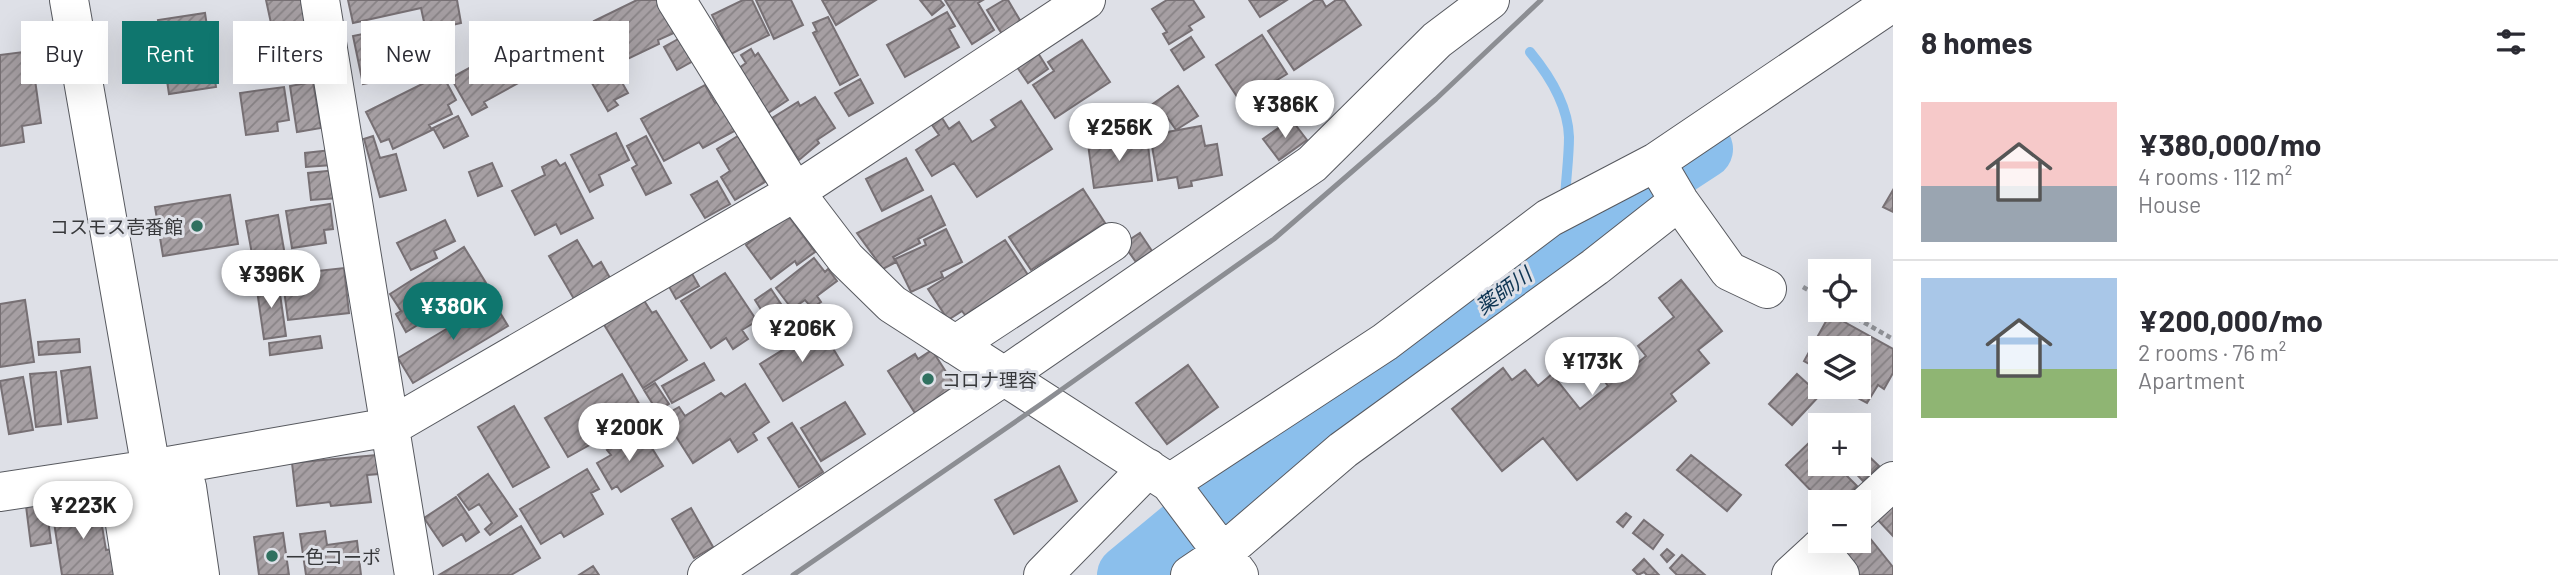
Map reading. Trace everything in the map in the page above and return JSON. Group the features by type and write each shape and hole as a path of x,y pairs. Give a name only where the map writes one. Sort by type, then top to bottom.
{"street":[{"path":"69,0 167,575"},
{"path":"320,0 414,575"},
{"path":"676,0 794,192 846,259 892,304 1159,476 1232,564"},
{"path":"0,492 151,469 390,427 794,192 1086,0"},
{"path":"706,575 1003,377 1312,164 1437,40 1490,0"},
{"path":"1043,575 1159,476 1385,342 1549,218 1657,163 1893,2"},
{"path":"1657,163 1678,200 1729,271 1767,289"},
{"path":"1190,575 1232,564 1343,450 1595,267 1678,200"},
{"path":"955,345 1112,242"},
{"path":"133,575 121,499 151,469"},
{"path":"151,469 187,487 200,575"},
{"path":"1871,501 1893,481"},
{"path":"1791,575 1829,555"}],"path":[{"path":"1863,322 1893,339"}],"building":[{"path":"266,0 306,0 310,21 271,21"},
{"path":"348,0 457,0 461,23 424,21 421,8 353,23"},
{"path":"637,0 661,0 676,32 658,40 659,44 629,58 629,21 594,21"},
{"path":"743,0 752,0 769,35 731,54 712,15"},
{"path":"756,0 791,0 803,25 774,39"},
{"path":"822,0 876,0 836,25"},
{"path":"920,0 940,0 944,5 932,15"},
{"path":"945,0 983,0 978,3 994,30 972,44"},
{"path":"1008,0 1021,22 1002,34 987,10"},
{"path":"1167,0 1193,0 1204,17 1189,26 1192,30 1169,44 1163,34 1167,32 1152,9"},
{"path":"1249,0 1287,0 1260,17"},
{"path":"1315,0 1322,0 1326,7 1336,0 1344,0 1361,25 1294,70 1268,31"},
{"path":"947,12 955,26 949,29 959,47 905,77 887,45"},
{"path":"205,13 206,21 158,21"},
{"path":"828,17 858,75 840,85 813,33 817,31 813,23"},
{"path":"361,34 361,74 353,36"},
{"path":"1262,35 1287,74 1256,93 1253,88 1238,98 1216,65"},
{"path":"1191,37 1204,57 1184,70 1171,50"},
{"path":"680,38 693,61 677,70 664,47"},
{"path":"1082,40 1110,82 1055,118 1033,85 1054,71 1048,62"},
{"path":"751,49 755,56 758,53 788,100 768,113 739,68 746,63 741,55"},
{"path":"21,52 21,84 36,84 41,123 22,126 24,142 0,146 0,55"},
{"path":"1038,53 1048,69 1028,83 1017,67"},
{"path":"469,68 469,84 516,84 484,102 487,107 472,115 454,84 455,76"},
{"path":"860,79 873,103 849,116 835,93"},
{"path":"168,84 216,84 216,87 169,94"},
{"path":"313,84 321,128 297,132 290,86"},
{"path":"422,84 447,84 456,100 448,105 452,114 429,125 432,130 393,149 389,139 381,142 366,112"},
{"path":"592,84 623,84 628,93 614,100 618,105 608,111"},
{"path":"705,85 715,103 722,99 738,129 703,148 699,142 664,161 641,119"},
{"path":"1178,86 1198,116 1176,130 1167,117 1147,132 1136,116"},
{"path":"284,87 289,120 277,122 278,131 246,135 240,93"},
{"path":"815,97 835,128 817,140 819,143 799,160 772,118 798,102 800,106"},
{"path":"1021,101 1052,149 977,197 954,163 932,176 916,150 939,135 932,125 942,118 949,129 959,122 972,142 996,127 991,120"},
{"path":"458,116 468,136 444,148 433,128"},
{"path":"1291,119 1307,140 1279,160 1263,139"},
{"path":"1201,126 1205,146 1217,144 1222,175 1191,181 1192,186 1179,188 1177,177 1158,180 1150,135"},
{"path":"616,133 629,160 599,175 603,185 590,192 571,155"},
{"path":"373,136 380,158 396,154 406,190 380,197 364,139"},
{"path":"646,136 671,183 646,195 632,168 637,165 627,146"},
{"path":"738,136 765,182 735,200 721,177 730,171 717,149"},
{"path":"1132,139 1133,147 1148,145 1152,181 1094,188 1088,144"},
{"path":"331,150 332,165 306,167 305,153"},
{"path":"906,158 923,190 882,211 866,179"},
{"path":"556,160 560,166 565,163 593,218 561,234 556,224 535,235 512,191 545,175 542,167"},
{"path":"492,163 502,186 478,196 469,172"},
{"path":"336,170 339,198 311,200 308,173"},
{"path":"717,181 730,204 705,218 691,195"},
{"path":"1083,189 1105,223 1031,270 1009,237"},
{"path":"1893,190 1893,212 1883,207"},
{"name":"コスモス壱番館","path":"230,195 238,244 163,256 155,207"},
{"path":"931,196 945,225 918,239 920,243 893,257 896,262 883,269 857,233"},
{"path":"330,204 333,229 324,230 326,243 292,248 286,211"},
{"path":"787,214 815,252 797,265 795,261 771,279 746,245"},
{"path":"278,215 287,267 273,270 271,262 254,265 246,221"},
{"path":"445,220 455,241 434,251 437,258 411,270 397,243"},
{"path":"946,229 962,262 941,272 943,277 911,292 895,259 926,245 924,240"},
{"path":"1140,233 1152,251 1136,262 1123,244"},
{"path":"577,240 593,267 601,262 610,278 574,299 549,256"},
{"path":"1005,240 1028,275 965,315 962,311 948,320 928,289"},
{"path":"464,247 486,283 406,332 396,314 401,311 390,294"},
{"path":"814,258 825,272 828,269 837,281 817,296 821,302 812,308 805,300 792,309 776,288"},
{"path":"344,268 349,313 288,320 282,275"},
{"path":"690,270 699,286 676,299 667,283"},
{"path":"725,273 757,321 742,330 748,339 733,349 726,338 711,348 681,301"},
{"path":"278,280 286,336 264,339 256,283"},
{"path":"1681,280 1722,331 1698,350 1709,363 1671,394 1676,401 1577,480 1543,438 1502,471 1452,409 1503,368 1512,380 1525,370 1538,386 1552,374 1580,409 1608,386 1602,378 1620,363 1627,372 1646,356 1638,346 1674,317 1659,298"},
{"path":"771,289 787,313 770,324 755,300"},
{"path":"643,299 652,313 656,311 687,360 643,388 603,323"},
{"path":"25,300 34,362 0,367 0,304"},
{"path":"493,301 508,326 413,383 398,358"},
{"path":"1826,322 1844,322 1870,336 1818,336"},
{"path":"820,327 843,365 783,401 760,364"},
{"path":"320,336 322,348 270,355 269,343"},
{"path":"1871,337 1893,349 1893,373 1884,389 1878,385 1871,396"},
{"path":"79,339 80,352 39,355 38,342"},
{"path":"932,350 955,386 915,413 888,371 915,354 918,359"},
{"path":"704,363 714,380 672,403 662,386"},
{"path":"1188,365 1218,407 1167,444 1136,403"},
{"path":"90,367 97,418 68,422 61,371"},
{"path":"56,372 61,424 36,427 30,374"},
{"path":"622,374 645,414 568,457 545,418"},
{"path":"1797,374 1808,384 1808,399 1816,399 1792,425 1769,404"},
{"path":"23,377 33,430 9,434 0,381"},
{"path":"655,383 669,404 657,411 644,390"},
{"path":"745,384 769,422 753,433 757,440 738,452 730,439 693,463 663,416 679,407 685,416 721,393 725,397"},
{"path":"845,402 865,434 821,461 801,428"},
{"path":"514,406 549,467 513,487 478,427"},
{"path":"792,423 823,472 799,487 768,438"},
{"path":"629,437 634,444 645,437 663,466 621,492 617,486 612,489 597,463 611,455 607,450"},
{"path":"1808,444 1808,476 1847,476 1857,486 1853,490 1810,490 1786,465"},
{"path":"376,455 379,474 367,475 371,502 331,506 330,502 297,506 292,463"},
{"path":"1691,455 1741,495 1727,511 1677,470"},
{"path":"1871,458 1879,466 1871,474"},
{"path":"1059,466 1077,501 1014,534 995,500"},
{"path":"587,469 599,489 591,493 603,514 564,537 561,532 541,544 520,509"},
{"path":"488,474 517,516 490,535 485,529 492,523 479,504 469,510 458,495"},
{"path":"456,497 479,532 466,541 462,534 443,546 424,518"},
{"path":"98,502 106,550 113,549 117,575 62,575 52,509"},
{"path":"46,504 51,543 31,546 26,506"},
{"path":"1893,504 1893,536 1877,519"},
{"path":"691,508 713,547 694,558 672,519"},
{"path":"1626,513 1631,517 1623,527 1617,522"},
{"path":"1644,520 1663,535 1653,549 1633,533"},
{"path":"521,526 540,558 511,575 439,575"},
{"path":"325,531 327,545 357,541 361,575 306,575 300,534"},
{"name":"一色コーポ","path":"283,533 289,575 259,575 254,537"},
{"path":"1871,540 1893,567 1893,575 1850,575 1835,556 1839,553 1871,553"},
{"path":"1667,549 1674,555 1667,562 1661,555"},
{"path":"1682,555 1705,575 1677,575 1670,568"},
{"path":"1644,559 1659,575 1647,575 1644,572 1638,575 1633,570"},
{"path":"593,566 599,575 579,575"}],"waterway":[{"path":"1530,52 1550,81 1568,125 1565,199"},
{"name":"薬師川","path":"1127,575 1254,470 1651,183 1703,149"},
{"path":"1565,228 1573,241"}],"railway":[{"path":"793,575 1274,239 1436,99 1541,0"}],"place":[{"name":"コスモス壱番館","path":"197,226"},
{"name":"コロナ理容","path":"928,379"},
{"name":"一色コーポ","path":"272,556"}]}
